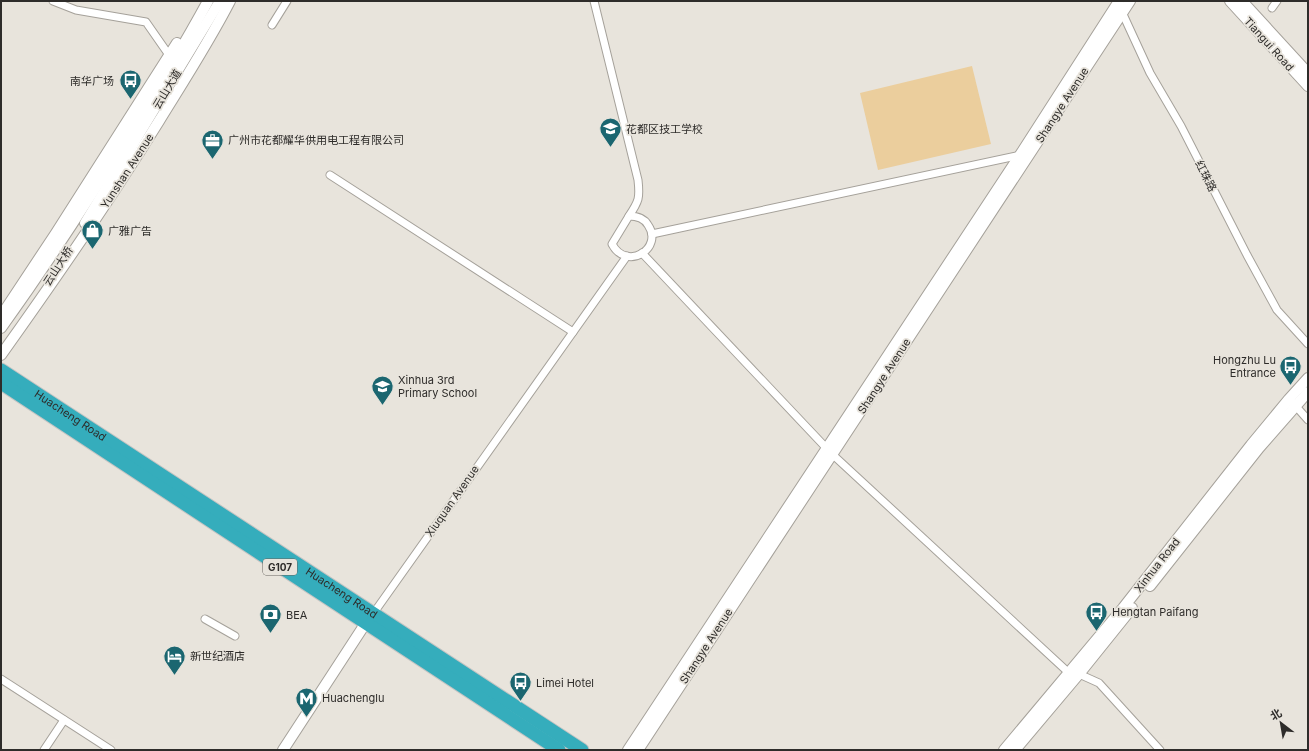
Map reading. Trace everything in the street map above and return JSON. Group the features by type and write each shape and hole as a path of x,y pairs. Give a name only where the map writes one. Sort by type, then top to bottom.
{"highway":[{"name":"Huacheng Road","path":"1,370 369,618 559,750"},
{"name":"Huacheng Road","path":"1,383 369,618 582,750"}],"main road":[{"path":"1,316 56,233 204,1"},
{"name":"云山大道","path":"110,175 208,1"},
{"name":"云山大道","path":"110,175 220,1"},
{"name":"Yunshan Avenue","path":"1,354 63,267 132,163 184,81 230,1"},
{"name":"Shangye Avenue","path":"628,750 1030,153 1130,1"},
{"name":"Tiangui Road","path":"1230,1 1308,86"},
{"name":"Tiangui Road","path":"1242,1 1308,73"},
{"name":"Shangye Avenue","path":"638,750 1118,2"},
{"name":"云山大桥","path":"1,328 110,175"},
{"name":"云山大桥","path":"1,354 110,175"},
{"path":"1,320 7,307"},
{"name":"Xinhua Road","path":"1015,750 1123,608 1251,445 1292,402 1308,378"},
{"name":"Xinhua Road","path":"1292,402 1308,392"},
{"name":"Xiuquan Avenue","path":"283,750 369,618"},
{"name":"Xinhua Road","path":"1004,750 1074,674"}],"street":[{"path":"53,1 76,10 146,22 169,55"},
{"path":"272,26 287,1"},
{"path":"594,1 638,180 640,195 637,205 629,216 612,244 619,252 627,256 636,256 642,253 650,245 652,234 646,221 637,216 629,216"},
{"path":"1272,8 1277,1"},
{"name":"红珠路","path":"1118,2 1150,73 1181,126 1243,249 1277,310 1308,344"},
{"path":"652,234 1030,153"},
{"path":"330,175 573,332"},
{"path":"642,253 829,451 1074,674 1099,683 1160,750"},
{"name":"Xiuquan Avenue","path":"369,618 627,256"},
{"path":"1292,402 1308,420"},
{"path":"205,619 235,636"},
{"path":"1,679 111,750"},
{"path":"44,750 64,720"}],"shaded area":[{"path":"972,66 991,144 878,170 860,93"}],"place":[{"name":"南华广场","path":"130,100"},
{"name":"花都区技工学校","path":"610,148"},
{"name":"广州市花都耀华供用电工程有限公司","path":"213,160"},
{"name":"广雅广告","path":"92,250"},
{"name":"Hongzhu Lu Entrance","path":"1291,386"},
{"name":"Xinhua 3rd Primary School","path":"383,406"},
{"name":"Hengtan Paifang","path":"1096,632"},
{"name":"BEA","path":"271,634"},
{"name":"新世纪酒店","path":"175,676"},
{"name":"Limei Hotel","path":"521,702"},
{"name":"Huachenglu","path":"306,718"}]}
